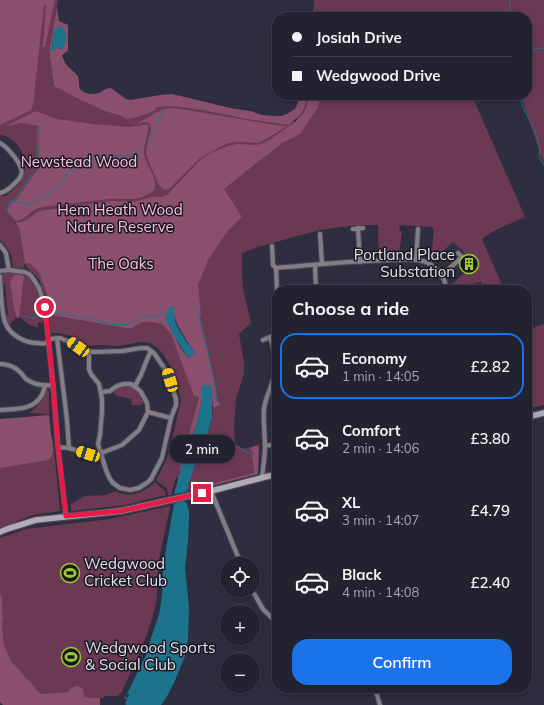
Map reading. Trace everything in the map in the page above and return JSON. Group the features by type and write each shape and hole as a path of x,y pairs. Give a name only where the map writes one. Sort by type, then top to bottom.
{"street":[{"path":"0,143 16,159 22,172 21,176 12,186 3,193 0,193"},
{"path":"358,228 360,262"},
{"path":"416,260 418,229"},
{"path":"320,234 322,264"},
{"path":"0,245 6,253 9,270"},
{"path":"272,246 273,265 276,268 277,285"},
{"path":"441,276 464,259 458,253"},
{"path":"276,268 322,264 416,260 429,263 441,276 446,285"},
{"path":"315,265 316,285"},
{"path":"0,271 9,270 29,274 39,288 45,307 66,516"},
{"path":"0,276 5,322 14,334 24,340 35,343 60,338 71,342 83,350 89,351 123,351 147,348 152,351 168,372 176,399 176,405 171,418 162,458 151,479 144,486 139,488 130,490 120,488 113,483 106,470 98,444 102,411 101,392 99,384 89,369 89,351"},
{"path":"263,340 270,337 272,343"},
{"path":"57,338 69,448"},
{"path":"135,386 152,351"},
{"path":"0,364 14,367 26,378 38,385 53,385"},
{"path":"262,478 265,446 264,408 265,400 272,381"},
{"path":"58,448 69,448 96,455 122,445 137,433 148,412 146,402 141,392 135,386 124,384 117,386 110,391 101,392"},
{"path":"0,410 16,409 35,404 45,386"},
{"path":"148,412 171,418"},
{"path":"532,416 544,413"},
{"path":"265,446 272,445"},
{"path":"0,532 28,522 66,516 121,511 211,491 272,475"},
{"path":"211,491 238,557"},
{"path":"256,597 263,609 272,618"},
{"path":"376,693 380,705"}],"green space":[{"name":"Hem Heath Wood Nature Reserve","path":"0,0 58,0 49,51 54,86 130,115 155,104 190,103 296,122 303,100 474,100 525,217 497,229 482,239 502,285 482,285 481,281 478,283 463,285 448,285 453,284 474,265 463,251 453,242 432,261 434,229 431,227 400,225 399,231 402,231 399,257 379,258 378,225 357,225 319,230 242,253 243,289 251,323 239,334 244,362 244,373 236,399 234,428 235,443 241,448 259,444 259,447 255,446 252,457 254,473 186,492 193,469 209,429 213,408 219,405 212,368 199,316 148,321 163,324 171,334 194,395 199,397 179,469 181,469 179,478 176,478 171,495 168,495 167,489 156,480 169,452 181,401 170,365 158,349 151,344 137,342 119,346 88,346 68,335 51,333 46,297 38,278 28,269 25,264 23,268 13,267 11,254 0,240 0,196 6,196 18,185 24,174 25,167 22,152 18,146 7,137 0,135"},
{"path":"0,0 55,0 45,47 43,47 46,5 44,5 33,105 27,112 0,125"},
{"path":"314,0 544,0 544,162 523,100 532,100 532,12 313,12"},
{"path":"57,7 59,21 68,25 68,51 62,55 67,65 78,76 80,89 84,92 93,94 111,88 126,99 130,100 171,94 262,115 275,116 287,114 295,109 299,100 307,100 302,113 289,125 171,106 161,106 145,115 126,119 122,116 105,111 81,100 54,86 49,51","holes":["59,27 66,34 63,49 50,49"]},
{"name":"The Oaks","path":"308,100 319,100 318,107 300,134 282,143 224,189 242,217 227,232 208,260 198,285 201,316 199,317 212,368 217,400 220,405 213,408 212,399 202,386 202,400 196,427 181,469 179,469 199,397 194,396 171,334 162,324 143,322 132,328 126,328 52,315 50,302 39,272 29,263 25,263 20,230 16,223 23,222 39,211 111,201 133,202 151,197 162,197 167,195 200,160 211,153 237,144 261,144 271,139 295,122 304,112","holes":["172,307 175,320 195,353 188,358 180,347 165,316"]},
{"name":"Newstead Wood","path":"170,108 287,126 258,143 228,143 220,147 200,158 170,188 164,190 159,185 146,155 151,131 150,124 146,122 136,124 163,109"},
{"name":"Newstead Wood","path":"36,111 57,119 94,124 129,127 147,124 148,129 144,153 146,162 153,175 155,189 144,196 133,199 108,199 41,207 16,221 7,211 11,203 15,201 38,169 39,126 20,123 4,127"},
{"path":"4,273 21,274 30,279 34,284 39,296 44,322 38,323 38,327 29,325 18,315 9,325 6,320 6,315 8,315 5,284 3,284 2,277"},
{"path":"19,274 24,276 19,318 17,318 10,281 15,275"},
{"path":"544,324 544,405 532,408 532,328"},
{"path":"124,386 132,387 137,391 144,402 141,404 142,405 131,405 132,399 117,396 113,392"},
{"path":"46,390 49,392 49,414 29,413 40,403"},
{"path":"49,415 53,451 52,456 48,460 0,468 0,419"},
{"path":"53,439 60,511 32,515 0,529 0,444"},
{"path":"255,446 259,447 258,474 196,490 196,488 254,473 252,456 254,454 250,449"},
{"path":"155,482 165,491 166,495 125,505 71,511 71,504 85,496 107,495 115,491 123,494 133,494 145,490"},
{"name":"Wedgwood Sports & Social Club","path":"170,506 159,560 156,605 144,642 121,693 117,696 104,696 103,698 84,697 68,692 41,694 11,661 4,645 2,597 0,593 0,538 26,529 110,519"},
{"path":"0,593 2,597 4,645 11,661 41,694 68,692 71,688 77,686 83,689 84,697 100,698 100,705 3,705 0,702"}],"water":[{"path":"59,26 65,31 67,43 64,44 63,49 58,48 51,51 50,49 52,47 55,35 53,32"},
{"path":"172,307 175,308 173,311 179,330 195,353 188,358 173,334 169,324 165,320 165,316"},
{"path":"202,385 212,386 212,417 207,436 186,492 174,494 182,465 196,427 202,400"},
{"path":"182,501 187,503 189,512 185,568 189,607 188,638 185,656 174,683 161,705 126,705 125,703 127,700 124,696 128,698 129,695 127,694 146,655 159,615 162,596 163,566 174,504"}],"waterway":[{"path":"509,12 510,0"},
{"path":"532,49 544,48"},
{"path":"521,100 536,134 540,151 539,157 544,165"},
{"path":"156,125 164,109"},
{"path":"14,200 36,169 38,126"},
{"path":"147,143 154,129"},
{"path":"6,210 11,201 29,203 41,199 56,188 70,171 98,157 106,155 129,156 140,150"},
{"path":"197,307 211,365 217,400 220,405"},
{"path":"53,312 57,314 71,315 81,319 92,319 110,324 128,325 142,317 153,317 161,314 169,308 176,308"},
{"path":"24,316 32,318 42,315"},
{"path":"237,446 253,455"}],"place":[{"name":"Portland Place Substation","path":"469,264"},
{"name":"Wedgwood Cricket Club","path":"70,573"},
{"name":"Wedgwood Sports & Social Club","path":"71,657"}],"route":[{"path":"45,307 66,516 121,511 202,493"}]}
